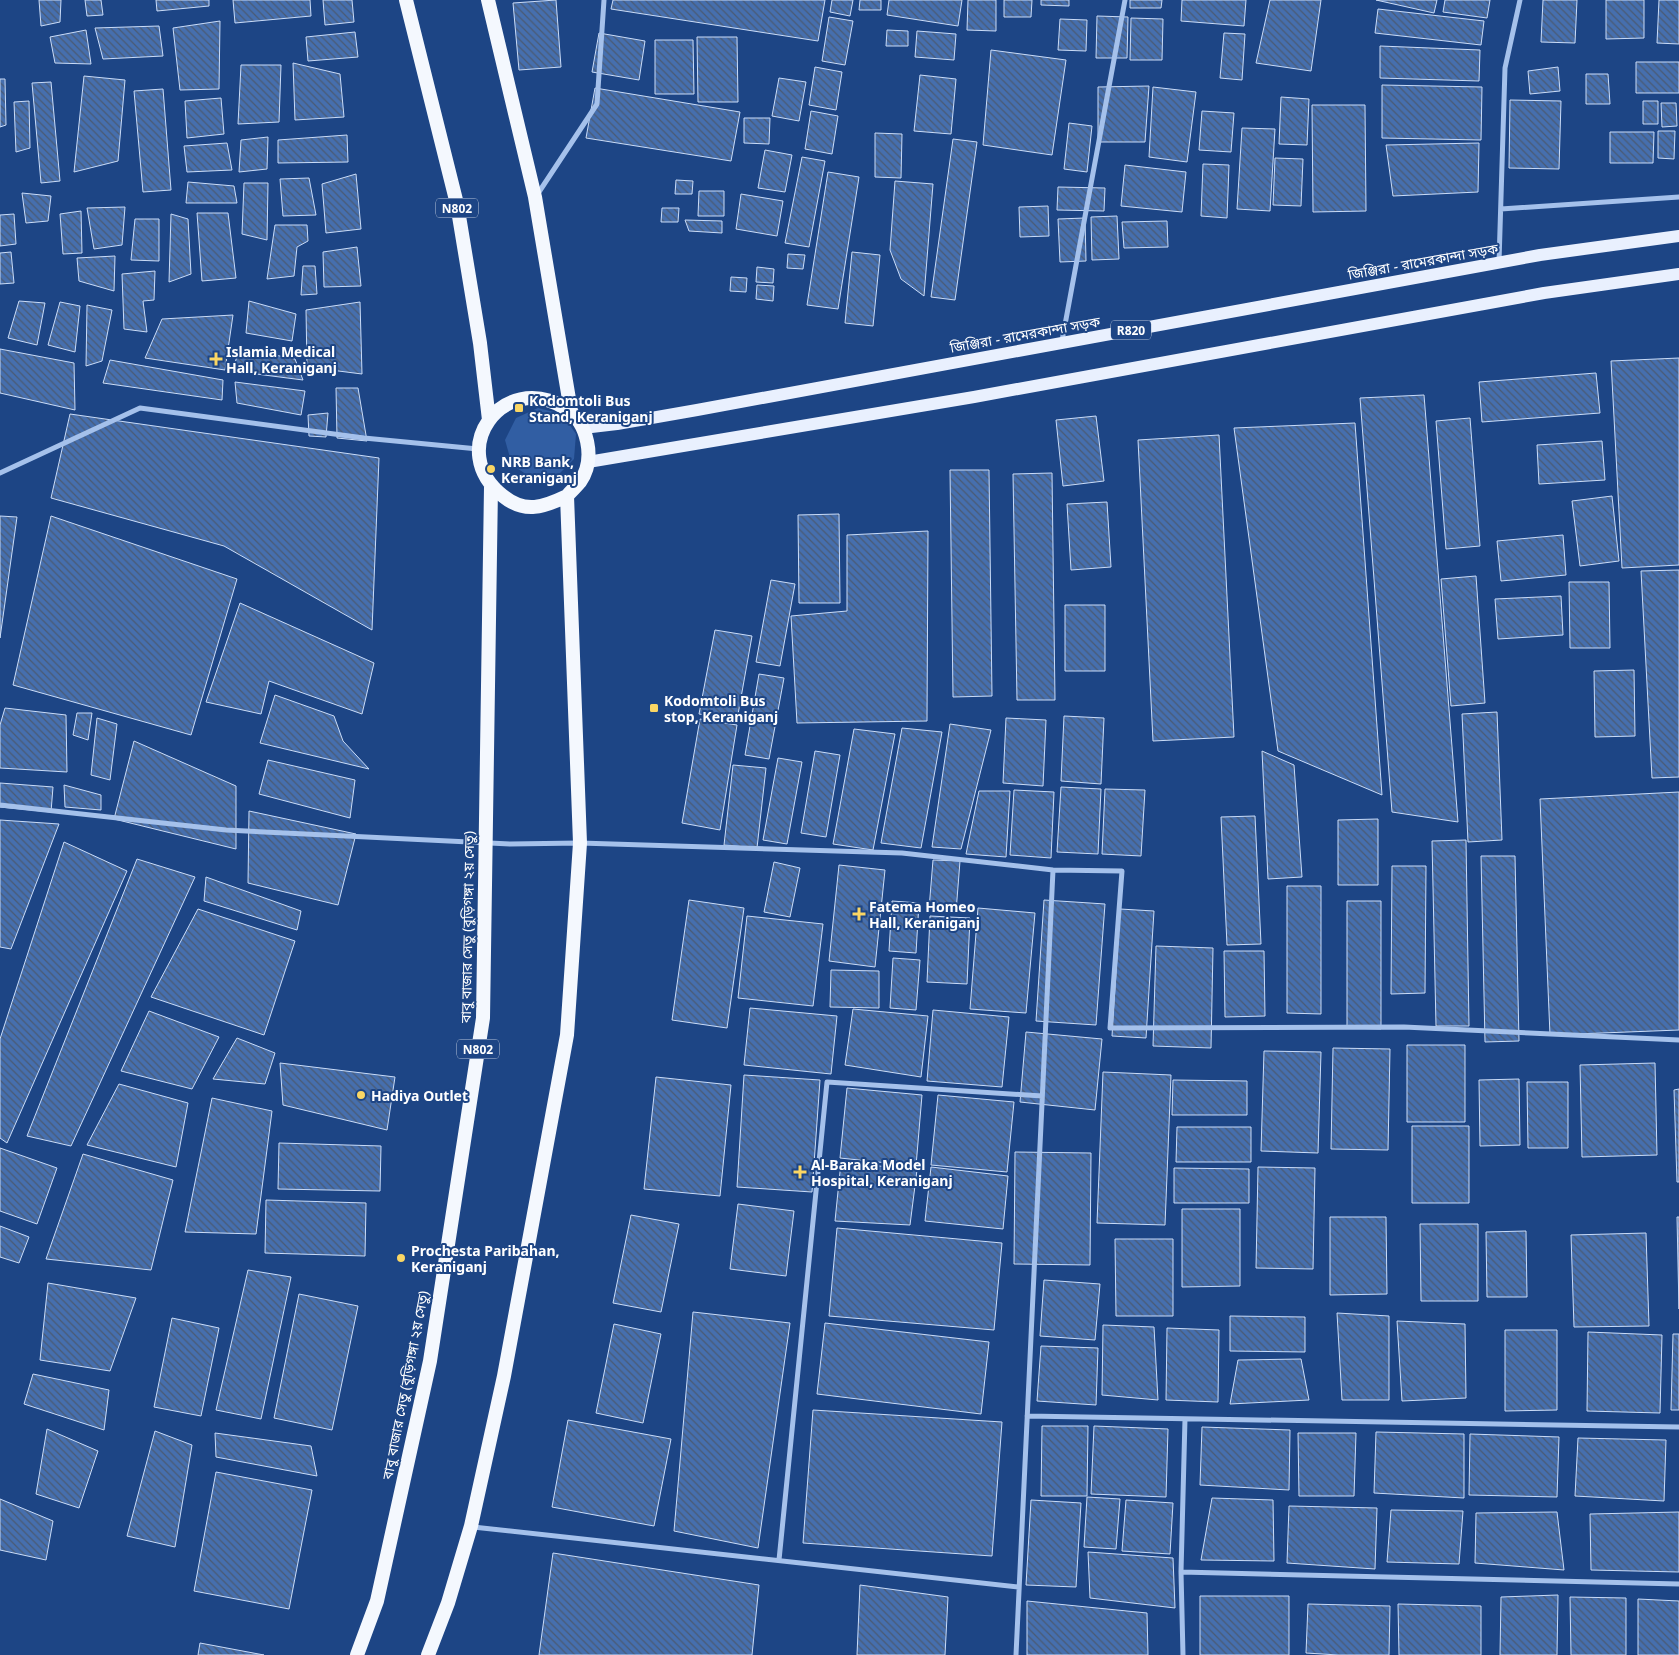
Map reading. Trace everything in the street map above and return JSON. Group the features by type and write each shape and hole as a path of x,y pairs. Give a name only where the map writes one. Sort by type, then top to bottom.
{"highway":[{"name":"N802","path":"406,0 456,204 480,344 489,420"},
{"name":"N802","path":"488,0 535,198 571,411 583,428 588,444 588,462 581,481 567,496 548,505 531,508 508,500 492,487 481,470 478,449 483,429 495,412 513,401 533,397 553,401 571,411"},
{"name":"বাবু বাজার সেতু (বুড়িগঙ্গা ২য় সেতু)","path":"357,1655 377,1601 430,1361 483,1018 492,487"},
{"path":"428,1655 448,1603 472,1526 504,1376 567,1035 580,843 567,496"}],"main road":[{"name":"জিঞ্জিরা - রামেরকান্দা সড়ক","path":"583,428 697,410 1499,262 1679,236"},
{"path":"588,462 974,397 1544,293 1679,274"}],"street":[{"path":"535,198 597,104 604,0"},
{"path":"1062,342 1125,0"},
{"path":"1499,262 1505,68 1520,0"},
{"path":"1501,209 1679,197"},
{"path":"0,473 140,408 364,438 478,449"},
{"path":"0,805 226,830 510,844 580,843 902,853 1053,870 1122,871 1110,1028 1404,1027 1679,1040"},
{"path":"1016,1655 1053,870"},
{"path":"779,1560 827,1082 1042,1096"},
{"path":"1027,1416 1679,1427"},
{"path":"1183,1655 1181,1572 1185,1419"},
{"path":"472,1526 1019,1587"},
{"path":"1181,1572 1679,1584"}],"shaded area":[{"path":"538,408 562,414 576,434 574,459 557,476 532,478 512,465 505,440 516,418"}],"building":[{"path":"39,0 61,0 60,22 41,26"},
{"path":"85,0 101,0 103,15 87,16"},
{"path":"156,0 209,0 209,6 157,11"},
{"path":"233,0 310,0 311,16 235,23"},
{"path":"323,0 352,0 354,22 325,25"},
{"path":"556,0 561,67 519,70 513,3"},
{"path":"613,0 825,0 818,41 611,9"},
{"path":"832,0 853,0 850,16 830,12"},
{"path":"860,0 881,0 881,10 859,10"},
{"path":"889,0 962,0 958,26 887,15"},
{"path":"968,0 996,0 996,31 967,30"},
{"path":"1004,0 1032,0 1031,17 1004,17"},
{"path":"1041,0 1069,0 1069,6 1041,5"},
{"path":"1130,0 1162,0 1161,8 1130,8"},
{"path":"1182,0 1246,0 1244,26 1181,21"},
{"path":"1270,0 1321,0 1311,71 1256,63"},
{"path":"1376,0 1437,0 1434,13"},
{"path":"1445,0 1490,0 1487,18 1443,12"},
{"path":"1543,0 1577,0 1575,43 1541,42"},
{"path":"1606,0 1644,0 1644,38 1606,39"},
{"path":"1659,0 1679,0 1679,44 1657,43"},
{"path":"1378,9 1484,21 1481,45 1375,33"},
{"path":"1097,16 1128,17 1127,58 1096,58"},
{"path":"829,17 853,21 845,65 822,61"},
{"path":"1131,18 1163,19 1162,60 1130,60"},
{"path":"1060,19 1087,20 1086,51 1058,50"},
{"path":"220,21 219,89 180,90 173,28"},
{"path":"159,26 163,56 103,59 95,28"},
{"path":"86,30 91,64 55,63 50,37"},
{"path":"887,30 908,31 908,46 886,46"},
{"path":"917,31 956,34 954,60 915,57"},
{"path":"355,32 358,57 308,61 306,37"},
{"path":"599,33 645,41 639,80 592,72"},
{"path":"1224,33 1245,34 1242,80 1220,78"},
{"path":"697,37 737,37 738,102 698,102"},
{"path":"655,40 693,40 694,94 655,94"},
{"path":"1380,46 1480,50 1479,81 1380,78"},
{"path":"991,50 1066,60 1052,155 983,145"},
{"path":"1636,62 1679,62 1679,93 1636,93"},
{"path":"293,63 340,74 344,117 295,120"},
{"path":"241,65 281,65 279,122 238,124"},
{"path":"815,67 842,72 836,110 809,105"},
{"path":"1558,67 1560,91 1530,94 1528,71"},
{"path":"1586,74 1608,74 1610,104 1586,104"},
{"path":"920,75 956,79 951,134 914,131"},
{"path":"84,76 125,80 118,161 74,172"},
{"path":"779,78 806,82 799,121 772,116"},
{"path":"0,79 5,79 6,125 0,127"},
{"path":"51,82 60,181 41,183 32,83"},
{"path":"1382,85 1482,87 1481,140 1382,138"},
{"path":"1149,86 1145,142 1098,142 1098,87"},
{"path":"1153,87 1196,92 1187,162 1149,157"},
{"path":"595,88 740,112 731,161 586,138"},
{"path":"163,89 171,190 143,192 134,91"},
{"path":"1281,97 1309,99 1307,145 1279,144"},
{"path":"221,98 224,134 187,138 185,101"},
{"path":"1510,100 1561,101 1559,169 1509,168"},
{"path":"29,101 30,148 16,152 14,102"},
{"path":"1643,101 1658,101 1658,124 1643,124"},
{"path":"1661,103 1676,103 1677,126 1662,127"},
{"path":"1312,105 1365,105 1366,211 1313,212"},
{"path":"811,111 838,116 832,154 805,149"},
{"path":"1202,111 1234,113 1231,152 1199,150"},
{"path":"744,118 770,118 769,144 744,143"},
{"path":"1069,123 1092,126 1087,172 1064,169"},
{"path":"1242,128 1275,129 1270,211 1237,209"},
{"path":"1658,131 1675,131 1674,159 1658,158"},
{"path":"1610,132 1654,132 1653,163 1610,163"},
{"path":"875,133 902,134 901,178 875,177"},
{"path":"347,135 348,162 278,163 278,140"},
{"path":"268,137 267,169 239,172 241,140"},
{"path":"953,139 977,142 955,300 931,297"},
{"path":"227,143 232,170 187,172 184,146"},
{"path":"1479,143 1478,192 1393,196 1386,145"},
{"path":"765,150 792,155 785,192 758,188"},
{"path":"802,157 825,161 809,247 785,243"},
{"path":"1275,158 1303,159 1301,206 1273,205"},
{"path":"1203,164 1229,165 1227,218 1201,216"},
{"path":"1125,165 1186,172 1182,212 1121,206"},
{"path":"828,172 859,177 838,309 807,305"},
{"path":"356,174 361,229 326,233 322,184"},
{"path":"309,178 316,215 283,216 280,179"},
{"path":"676,180 693,181 692,194 675,194"},
{"path":"895,181 933,184 924,296 901,279 890,250"},
{"path":"188,182 234,186 237,203 186,203"},
{"path":"244,183 268,183 267,240 242,234"},
{"path":"1058,187 1105,188 1104,211 1057,210"},
{"path":"699,191 724,191 724,216 698,216"},
{"path":"22,193 51,196 48,221 26,223"},
{"path":"741,194 783,201 777,236 736,229"},
{"path":"1048,206 1049,236 1020,237 1019,207"},
{"path":"125,207 122,245 94,249 87,208"},
{"path":"662,208 679,208 678,222 661,222"},
{"path":"81,211 82,253 63,254 60,214"},
{"path":"197,213 228,213 236,278 202,281"},
{"path":"14,214 16,244 0,246 0,215"},
{"path":"171,214 188,219 191,274 169,282"},
{"path":"1117,216 1119,259 1092,260 1091,217"},
{"path":"1085,218 1086,261 1060,262 1058,219"},
{"path":"135,219 159,219 159,261 131,260"},
{"path":"685,220 722,221 722,233 689,231"},
{"path":"1167,221 1168,247 1124,248 1122,222"},
{"path":"275,225 307,225 308,241 297,247 294,276 267,279"},
{"path":"357,247 361,286 324,287 323,252"},
{"path":"11,252 14,283 0,284 0,253"},
{"path":"852,252 880,255 873,326 845,323"},
{"path":"788,254 805,255 803,269 787,268"},
{"path":"115,256 114,291 79,281 77,258"},
{"path":"303,266 315,266 317,294 301,295"},
{"path":"757,267 774,269 773,283 756,282"},
{"path":"155,271 154,300 143,301 147,332 124,329 122,274"},
{"path":"731,277 747,278 746,292 730,291"},
{"path":"757,285 774,286 773,301 756,299"},
{"path":"19,301 45,303 37,345 8,338"},
{"path":"249,301 296,314 292,341 246,333"},
{"path":"60,302 80,306 75,352 48,345"},
{"path":"360,302 362,374 307,367 306,310"},
{"path":"87,305 112,310 102,361 86,366"},
{"path":"233,315 225,370 145,358 162,319"},
{"path":"239,348 295,359 303,380 233,371"},
{"path":"0,349 74,363 75,410 0,393"},
{"path":"1679,358 1679,565 1622,568 1611,361"},
{"path":"110,360 223,380 222,400 103,383"},
{"path":"1596,373 1600,413 1482,422 1479,382"},
{"path":"235,382 305,391 301,415 237,403"},
{"path":"336,388 358,388 367,441 337,438"},
{"path":"1424,395 1458,822 1392,812 1360,398"},
{"path":"328,413 326,437 309,436 308,415"},
{"path":"70,414 379,458 372,630 224,546 51,498"},
{"path":"1096,416 1104,481 1063,486 1056,420"},
{"path":"1470,418 1480,546 1446,549 1436,421"},
{"path":"1355,423 1382,795 1278,751 1234,428"},
{"path":"1219,435 1234,737 1153,741 1138,440"},
{"path":"1602,441 1605,480 1539,484 1537,445"},
{"path":"950,470 989,470 992,696 953,697"},
{"path":"1052,473 1055,700 1017,700 1013,474"},
{"path":"1612,496 1619,561 1580,566 1572,501"},
{"path":"1107,502 1111,567 1071,570 1067,504"},
{"path":"839,514 840,603 799,603 798,515"},
{"path":"0,516 17,517 0,638"},
{"path":"51,516 237,579 191,735 13,685"},
{"path":"928,531 927,721 797,723 791,616 847,611 847,535"},
{"path":"1563,535 1566,575 1501,581 1497,541"},
{"path":"1679,570 1679,777 1652,778 1641,571"},
{"path":"1476,576 1485,703 1451,706 1441,579"},
{"path":"771,580 795,584 780,666 756,662"},
{"path":"1569,582 1609,582 1610,648 1570,648"},
{"path":"1561,596 1563,635 1498,639 1495,599"},
{"path":"240,603 374,663 362,714 269,681 261,714 206,702"},
{"path":"1065,605 1105,605 1105,671 1065,671"},
{"path":"715,630 752,636 737,720 699,714"},
{"path":"1634,670 1635,736 1595,737 1594,671"},
{"path":"759,674 784,678 769,759 745,755"},
{"path":"275,695 334,716 343,741 369,769 260,743"},
{"path":"5,708 66,715 67,772 0,768 0,725"},
{"path":"1497,712 1502,840 1468,842 1462,714"},
{"path":"77,713 92,713 88,740 73,735"},
{"path":"1064,716 1104,718 1101,784 1061,781"},
{"path":"97,718 117,724 110,780 91,775"},
{"path":"1006,718 1046,720 1043,786 1003,783"},
{"path":"700,719 737,725 720,830 682,823"},
{"path":"950,724 991,730 961,849 932,847"},
{"path":"902,728 942,732 921,848 881,843"},
{"path":"854,729 895,734 873,850 833,844"},
{"path":"134,741 236,786 236,849 114,819"},
{"path":"815,751 840,755 826,837 801,833"},
{"path":"1262,751 1294,765 1302,877 1268,879"},
{"path":"778,758 802,762 787,844 763,840"},
{"path":"268,760 355,780 350,818 259,794"},
{"path":"733,765 766,768 757,848 724,845"},
{"path":"0,783 53,787 51,812 0,807"},
{"path":"64,785 101,795 101,810 65,807"},
{"path":"1061,787 1101,789 1098,854 1057,852"},
{"path":"1105,789 1145,790 1141,856 1102,854"},
{"path":"1014,790 1054,792 1051,858 1010,855"},
{"path":"979,791 1010,791 1006,857 966,854"},
{"path":"1679,792 1679,1030 1550,1035 1540,799"},
{"path":"249,811 356,834 338,905 248,883"},
{"path":"1255,816 1261,944 1227,945 1221,817"},
{"path":"1378,819 1378,885 1338,885 1338,820"},
{"path":"0,820 59,824 11,949 0,947"},
{"path":"1466,840 1469,1026 1436,1026 1432,841"},
{"path":"64,842 127,871 7,1143 0,1138 0,1039"},
{"path":"1481,856 1515,856 1519,1041 1485,1042"},
{"path":"137,859 195,877 71,1146 27,1136"},
{"path":"933,860 960,861 956,912 929,909"},
{"path":"774,862 800,868 790,917 764,912"},
{"path":"839,865 885,870 875,967 829,961"},
{"path":"1392,866 1426,866 1425,993 1391,994"},
{"path":"206,877 301,911 297,930 204,901"},
{"path":"1287,886 1321,886 1321,1014 1287,1013"},
{"path":"689,900 744,908 727,1028 672,1020"},
{"path":"1044,900 1105,904 1096,1025 1036,1021"},
{"path":"892,901 919,903 916,953 889,951"},
{"path":"1347,901 1381,901 1381,1029 1347,1028"},
{"path":"978,908 1035,913 1026,1013 970,1009"},
{"path":"198,909 295,941 264,1035 151,997"},
{"path":"1120,909 1154,911 1146,1038 1112,1036"},
{"path":"747,916 823,924 813,1006 738,998"},
{"path":"930,916 970,918 967,984 927,982"},
{"path":"1156,946 1213,948 1211,1048 1153,1046"},
{"path":"1224,951 1264,951 1265,1016 1225,1017"},
{"path":"893,958 920,960 916,1010 890,1008"},
{"path":"831,970 879,971 879,1008 830,1007"},
{"path":"750,1008 837,1016 831,1074 744,1065"},
{"path":"853,1009 928,1016 921,1077 845,1065"},
{"path":"933,1010 1009,1017 1002,1087 927,1081"},
{"path":"149,1011 219,1037 192,1089 121,1071"},
{"path":"1026,1032 1102,1039 1095,1110 1020,1102"},
{"path":"237,1038 275,1053 265,1084 213,1079"},
{"path":"1407,1045 1465,1045 1465,1122 1407,1122"},
{"path":"1333,1048 1390,1049 1388,1150 1331,1149"},
{"path":"1264,1051 1321,1052 1318,1153 1261,1151"},
{"path":"280,1063 395,1077 387,1130 283,1105"},
{"path":"1655,1063 1657,1155 1582,1157 1580,1065"},
{"path":"1103,1072 1171,1075 1165,1225 1097,1223"},
{"path":"744,1075 820,1080 812,1192 737,1187"},
{"path":"656,1077 731,1085 720,1196 644,1189"},
{"path":"1519,1079 1520,1145 1480,1146 1479,1080"},
{"path":"1173,1080 1247,1081 1247,1115 1172,1115"},
{"path":"1527,1082 1568,1082 1568,1148 1528,1148"},
{"path":"119,1084 188,1103 176,1167 87,1145"},
{"path":"847,1088 922,1095 916,1166 840,1158"},
{"path":"1679,1089 1679,1182 1677,1182 1674,1090"},
{"path":"938,1095 1014,1102 1007,1172 931,1165"},
{"path":"212,1098 272,1111 256,1234 185,1232"},
{"path":"1412,1126 1469,1126 1469,1203 1412,1203"},
{"path":"1177,1127 1251,1127 1251,1162 1176,1162"},
{"path":"279,1143 381,1146 380,1191 278,1189"},
{"path":"0,1148 57,1168 37,1224 0,1211"},
{"path":"1015,1152 1091,1153 1090,1265 1014,1264"},
{"path":"83,1154 173,1180 151,1270 46,1259"},
{"path":"841,1162 917,1170 910,1225 835,1221"},
{"path":"931,1167 1008,1176 1003,1229 925,1221"},
{"path":"1258,1167 1315,1168 1313,1269 1256,1268"},
{"path":"1174,1168 1249,1169 1249,1203 1174,1203"},
{"path":"266,1200 366,1203 365,1256 265,1253"},
{"path":"738,1204 794,1211 786,1276 730,1269"},
{"path":"1182,1209 1240,1209 1240,1286 1182,1287"},
{"path":"631,1215 679,1224 661,1312 613,1303"},
{"path":"1330,1217 1386,1217 1387,1294 1330,1295"},
{"path":"1677,1217 1679,1217 1679,1309"},
{"path":"1420,1224 1478,1224 1478,1301 1421,1301"},
{"path":"0,1226 29,1237 19,1263 0,1257"},
{"path":"837,1228 1002,1243 994,1330 829,1316"},
{"path":"1526,1231 1527,1297 1487,1297 1486,1232"},
{"path":"1646,1233 1649,1326 1574,1327 1571,1235"},
{"path":"1115,1239 1173,1239 1173,1316 1116,1316"},
{"path":"248,1270 291,1277 261,1419 216,1410"},
{"path":"1044,1280 1100,1284 1095,1340 1040,1336"},
{"path":"48,1283 136,1298 110,1371 40,1360"},
{"path":"299,1294 358,1306 332,1430 274,1418"},
{"path":"693,1312 790,1323 758,1548 674,1531"},
{"path":"1337,1313 1389,1316 1389,1400 1342,1400"},
{"path":"1230,1316 1305,1317 1305,1352 1230,1351"},
{"path":"172,1318 219,1328 201,1416 154,1407"},
{"path":"1397,1321 1465,1324 1466,1398 1402,1401"},
{"path":"825,1323 989,1342 981,1414 817,1394"},
{"path":"614,1324 661,1334 643,1423 596,1413"},
{"path":"1103,1325 1154,1327 1158,1400 1102,1395"},
{"path":"1167,1328 1219,1330 1218,1402 1166,1400"},
{"path":"1505,1330 1557,1330 1557,1410 1505,1411"},
{"path":"1588,1332 1662,1335 1660,1413 1587,1411"},
{"path":"1673,1334 1679,1334 1679,1410 1671,1410"},
{"path":"1041,1346 1098,1348 1096,1405 1037,1401"},
{"path":"1301,1359 1309,1400 1230,1404 1238,1360"},
{"path":"33,1374 109,1390 104,1430 24,1404"},
{"path":"813,1410 1002,1422 992,1556 803,1543"},
{"path":"568,1420 671,1439 654,1526 552,1507"},
{"path":"1042,1426 1088,1426 1087,1496 1041,1496"},
{"path":"1094,1426 1168,1429 1166,1497 1091,1494"},
{"path":"1202,1427 1290,1430 1289,1490 1200,1485"},
{"path":"47,1429 98,1451 79,1508 36,1494"},
{"path":"155,1431 192,1445 175,1547 127,1536"},
{"path":"1376,1432 1464,1434 1464,1498 1374,1493"},
{"path":"215,1433 311,1446 317,1476 216,1457"},
{"path":"1298,1433 1356,1433 1354,1496 1299,1496"},
{"path":"1470,1434 1559,1437 1557,1497 1469,1495"},
{"path":"1578,1438 1666,1440 1664,1501 1575,1496"},
{"path":"216,1472 312,1490 289,1609 194,1591"},
{"path":"1087,1497 1120,1499 1116,1549 1084,1547"},
{"path":"1212,1498 1273,1500 1274,1561 1201,1560"},
{"path":"0,1499 53,1521 46,1560 0,1550"},
{"path":"1031,1500 1081,1503 1076,1587 1026,1585"},
{"path":"1126,1500 1173,1503 1170,1554 1122,1551"},
{"path":"1289,1506 1377,1508 1375,1569 1287,1563"},
{"path":"1391,1510 1463,1511 1459,1564 1387,1562"},
{"path":"1557,1512 1564,1570 1475,1563 1476,1513"},
{"path":"1679,1512 1679,1572 1591,1570 1590,1514"},
{"path":"1088,1552 1173,1558 1175,1608 1090,1598"},
{"path":"553,1553 759,1585 752,1655 539,1655"},
{"path":"860,1585 948,1597 945,1655 857,1655"},
{"path":"1558,1595 1557,1655 1500,1655 1501,1597"},
{"path":"1200,1596 1289,1596 1289,1655 1200,1655"},
{"path":"1570,1597 1626,1598 1626,1655 1571,1655"},
{"path":"1638,1599 1679,1601 1679,1655 1638,1655"},
{"path":"1027,1601 1147,1613 1148,1655 1027,1655"},
{"path":"1308,1604 1390,1606 1389,1655 1306,1653"},
{"path":"1398,1604 1481,1606 1481,1655 1399,1655"},
{"path":"200,1643 264,1655 198,1655"}],"place":[{"name":"Islamia Medical Hall, Keraniganj","path":"216,359"},
{"name":"Kodomtoli Bus Stand, Keraniganj","path":"519,408"},
{"name":"NRB Bank, Keraniganj","path":"491,469"},
{"name":"Kodomtoli Bus stop, Keraniganj","path":"654,708"},
{"name":"Fatema Homeo Hall, Keraniganj","path":"859,914"},
{"name":"Hadiya Outlet","path":"361,1095"},
{"name":"Al-Baraka Model Hospital, Keraniganj","path":"800,1172"},
{"name":"Prochesta Paribahan, Keraniganj","path":"401,1258"}]}
